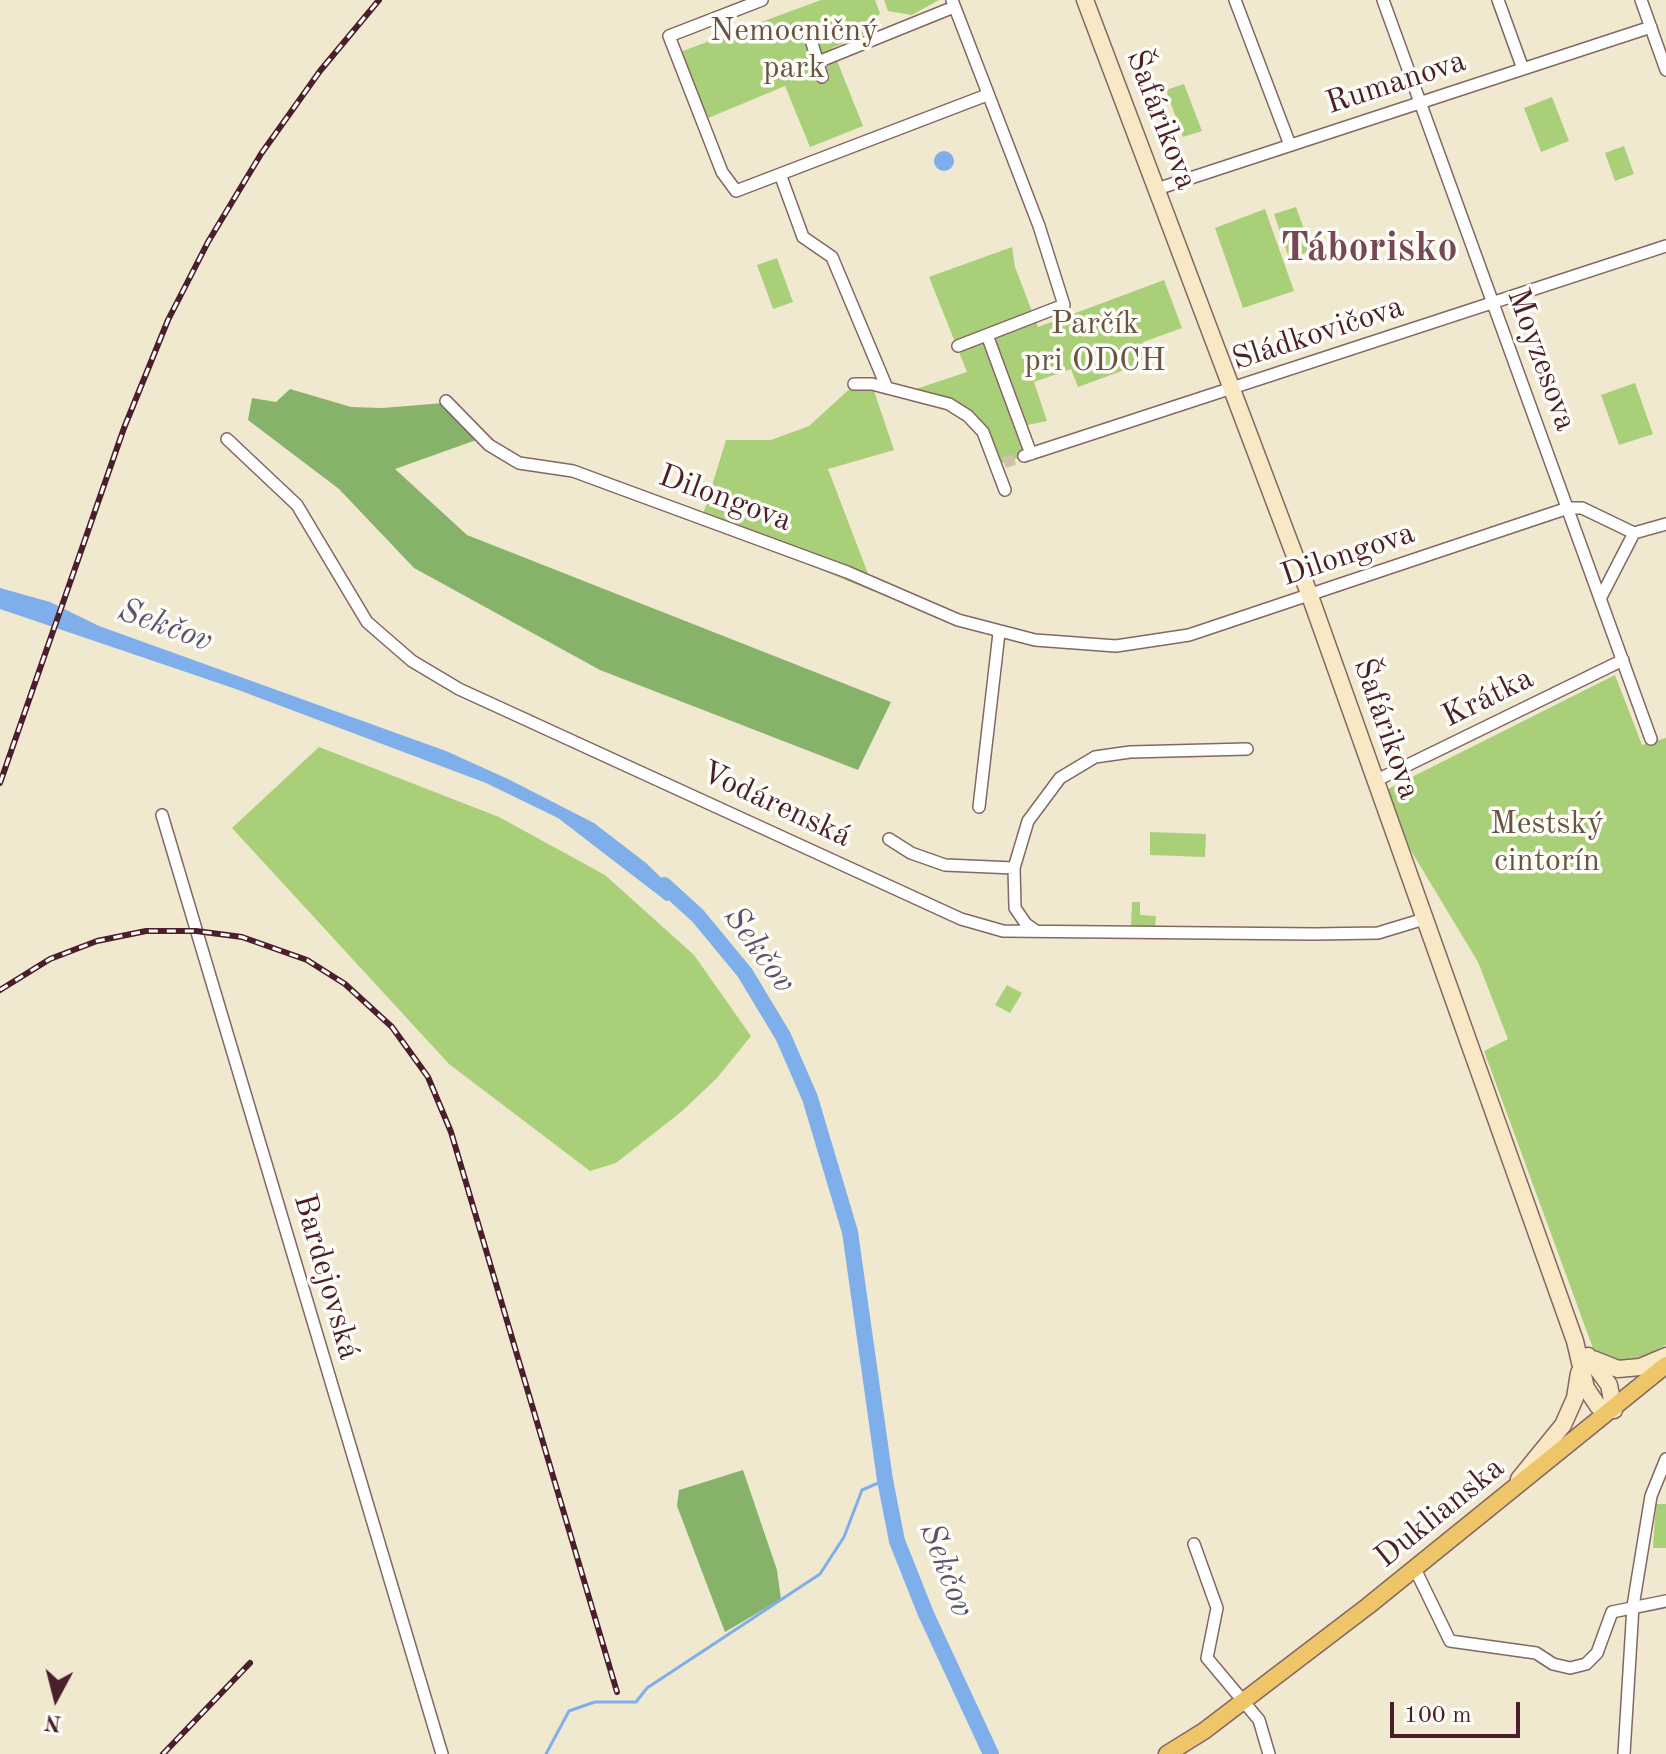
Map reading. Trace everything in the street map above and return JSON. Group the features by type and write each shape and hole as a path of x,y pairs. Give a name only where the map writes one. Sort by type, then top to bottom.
{"main road":[{"name":"Duklianska","path":"1167,1754 1415,1569 1666,1365"}],"street":[{"path":"762,0 669,36 722,172 736,191 987,95"},
{"name":"Šafárikova","path":"1085,0 1235,388 1575,1341 1584,1362 1609,1385 1614,1410"},
{"path":"1235,0 1290,145"},
{"name":"Moyzesova","path":"1383,0 1651,739"},
{"path":"1498,0 1523,69"},
{"path":"1641,0 1666,70"},
{"path":"818,62 953,4 1064,305 958,346"},
{"name":"Rumanova","path":"1157,189 1651,27"},
{"path":"812,43 822,77"},
{"path":"780,174 803,237 832,257 887,388"},
{"name":"Sládkovičova","path":"987,335 1028,455 1666,246"},
{"path":"854,384 887,388 949,404 968,416 983,432 1000,465 1005,490"},
{"name":"Dilongova","path":"446,401 489,445 519,463 573,471 847,572 958,620 999,633 1084,645 1148,643 1208,630 1568,508"},
{"name":"Vodárenská","path":"227,439 297,505 367,622 412,661 459,689 961,919 1003,931 1378,933 1424,919"},
{"path":"1568,508 1582,508 1634,533 1666,524"},
{"path":"1601,597 1634,533"},
{"path":"979,807 999,633"},
{"name":"Krátka","path":"1375,781 1623,660"},
{"path":"1037,931 1026,924 1015,908 1014,868 1028,821 1060,778 1095,757 1130,752 1247,749"},
{"name":"Bardejovská","path":"162,815 442,1754"},
{"path":"889,839 911,853 945,865 1014,868"},
{"path":"1504,1497 1563,1425 1575,1398 1584,1362 1618,1369 1640,1367 1666,1356"},
{"path":"1624,1754 1633,1606 1651,1496 1666,1459"},
{"path":"1194,1544 1217,1608 1207,1658 1259,1720 1269,1754"},
{"path":"1415,1569 1450,1641 1536,1653 1553,1664 1570,1668 1586,1664 1597,1653 1612,1612 1666,1601"}],"green space":[{"name":"Nemocničný park","path":"821,0 875,0 880,13 863,35 832,48 863,126 810,147 785,86 706,119 680,52"},
{"name":"Nemocničný park","path":"884,0 939,0 912,15 888,11"},
{"path":"1184,84 1202,131 1183,137 1166,90"},
{"path":"1552,97 1569,141 1541,152 1524,108"},
{"path":"1624,146 1634,174 1615,181 1605,153"},
{"path":"1296,207 1312,251 1289,258 1274,214"},
{"path":"1265,209 1294,291 1243,308 1215,228"},
{"name":"Parčík pri ODCH","path":"1012,247 1015,267 1038,327 1164,280 1182,328 1143,342 1149,361 1078,387 1071,369 1034,382 1047,421 1023,426 1031,454 996,465 970,416 904,393 967,372 929,277"},
{"path":"777,258 793,302 773,309 757,265"},
{"path":"1635,383 1653,434 1619,445 1601,395"},
{"path":"855,384 872,385 894,450 828,469 875,592 701,521 726,440 771,440 809,426"},
{"path":"290,389 351,407 444,403 479,439 395,469 467,535 891,702 858,770 600,670 414,568 339,489 248,420 252,398 276,402"},
{"name":"Mestský cintorín","path":"1615,675 1642,745 1666,738 1666,1345 1638,1359 1617,1362 1594,1351 1484,1051 1508,1039 1478,962 1410,849 1388,789"},
{"path":"319,747 499,817 605,875 694,955 751,1036 717,1078 681,1112 616,1163 590,1171 449,1064 232,828"},
{"path":"1150,832 1206,834 1205,857 1150,855"},
{"path":"1132,902 1140,902 1140,915 1156,916 1155,927 1131,926"},
{"path":"1007,985 1022,993 1010,1013 995,1005"},
{"path":"743,1470 777,1570 781,1599 725,1632 677,1506 679,1490"},
{"path":"1656,1504 1666,1504 1666,1548 1653,1548"}],"water":[{"path":"944,151 951,154 954,161 951,168 944,171 937,168 934,161 937,154"},
{"path":"0,588 50,602 99,626 446,751 508,779 594,823 646,863 682,898 666,901 558,818 486,783 233,688 0,609"}],"waterway":[{"name":"Sekčov","path":"664,885 698,916 745,973 783,1036 810,1098 850,1232 885,1480 897,1541 926,1614 991,1754"},
{"path":"546,1754 569,1711 595,1702 636,1702 647,1688 820,1574 844,1537 862,1490 885,1480"}],"tunnel":[{"path":"1004,463 1018,458"}],"railway":[{"path":"0,783 124,428 168,320 208,242 261,154 320,71 379,0"},
{"path":"0,990 50,959 97,941 146,931 196,931 242,937 307,960 345,984 392,1027 428,1077 451,1132 617,1692"},
{"path":"163,1754 250,1663"}],"district":[{"name":"Táborisko","path":"1369,250"}]}
